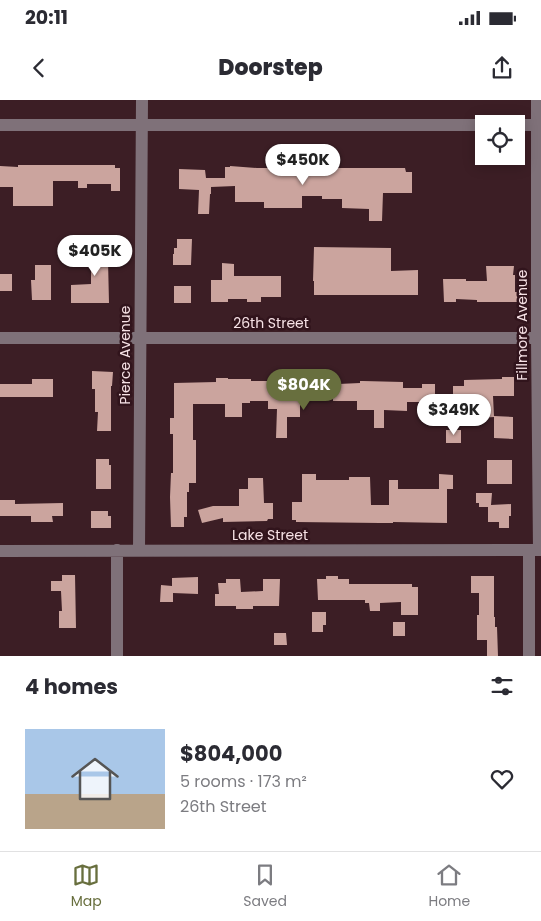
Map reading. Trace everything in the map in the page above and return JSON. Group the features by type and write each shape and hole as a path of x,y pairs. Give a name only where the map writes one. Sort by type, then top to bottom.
{"street":[{"name":"Pierce Avenue","path":"139,550 142,100"},
{"name":"Fillmore Avenue","path":"529,656 536,550 539,338 539,125 537,100"},
{"path":"0,125 475,125"},
{"path":"525,125 539,125"},
{"name":"26th Street","path":"0,338 539,338"},
{"path":"117,550 117,656"},
{"name":"Lake Street","path":"0,551 536,550"}],"building":[{"path":"18,165 115,165 115,168 120,168 120,191 111,191 111,184 87,184 87,188 78,188 78,181 53,181 53,206 13,206 13,187 0,187 0,166 18,167"},
{"path":"225,167 257,168 405,168 406,172 412,172 412,193 383,193 382,221 369,221 369,209 342,208 342,199 302,196 302,208 264,208 264,202 235,202 235,186 211,187 209,214 198,214 199,190 179,189 179,169 205,170 206,178 225,178"},
{"path":"177,239 192,239 191,265 173,265 173,254 174,248 177,248"},
{"path":"91,241 108,241 108,251 110,251 111,260 108,260 109,303 71,303 71,285 91,284"},
{"path":"314,247 391,248 391,271 418,270 418,295 314,295"},
{"path":"222,263 234,264 234,276 281,276 281,297 261,297 261,302 247,302 247,299 228,299 228,302 211,302 211,280 222,280"},
{"path":"35,265 51,265 51,300 32,300 31,280 35,280"},
{"path":"486,266 514,266 515,292 519,292 519,302 477,302 477,300 456,299 456,302 444,302 443,279 487,281"},
{"path":"0,274 12,274 12,291 0,291"},
{"path":"174,286 191,286 191,303 174,303"},
{"path":"92,371 113,372 111,386 111,431 97,431 98,412 95,412 95,389 92,389"},
{"path":"502,377 514,377 514,396 493,396 494,417 480,418 480,410 459,410 459,407 434,407 434,402 407,402 407,411 384,410 384,428 374,428 374,410 357,410 357,401 333,401 333,398 300,399 300,417 287,417 287,438 276,438 277,409 268,409 268,401 242,403 242,417 225,417 225,404 193,404 193,440 196,440 196,483 189,483 187,517 184,517 184,527 171,527 170,497 171,473 173,473 173,434 170,434 170,418 174,418 174,383 216,382 216,378 278,381 279,385 317,381 317,385 360,383 360,381 403,382 403,388 422,388 422,384 435,384 435,394 453,394 453,386 464,386 464,380 502,379"},
{"path":"32,379 53,379 53,397 0,397 0,384 32,384"},
{"path":"494,416 513,417 513,439 494,438"},
{"path":"446,430 461,430 461,443 446,443"},
{"path":"96,459 109,459 109,465 111,465 111,489 96,489"},
{"path":"487,460 512,460 512,484 487,484"},
{"path":"302,474 316,474 316,480 349,480 349,477 370,477 371,505 389,505 389,480 398,480 398,489 447,489 447,523 296,522 296,520 292,520 292,502 302,502"},
{"path":"439,474 453,475 453,489 439,489"},
{"path":"248,478 263,478 264,503 273,503 273,519 268,519 267,521 223,522 223,518 202,523 198,510 213,506 239,506 239,489 248,489"},
{"path":"476,493 492,493 491,505 511,504 509,528 499,528 499,522 488,522 488,507 479,507 479,503 476,503"},
{"path":"0,500 15,500 15,504 63,503 63,516 52,516 53,522 31,522 31,516 0,516"},
{"path":"91,511 108,511 108,516 111,516 111,528 91,528"},
{"path":"62,575 75,575 76,628 59,628 59,611 62,611 61,591 51,591 51,581 62,581"},
{"path":"326,576 338,576 338,579 349,579 349,584 412,584 412,587 418,587 418,615 401,615 401,602 380,603 380,611 370,611 369,603 365,603 365,600 318,600 317,579 326,579"},
{"path":"471,576 494,576 494,617 495,627 497,627 498,656 487,656 487,640 477,640 479,593 471,593"},
{"path":"198,577 198,594 173,593 173,602 160,602 161,585 172,586 172,578"},
{"path":"226,579 240,579 241,592 263,591 263,579 280,579 279,606 253,606 253,609 236,609 236,606 215,606 215,594 219,594 218,583 226,583"},
{"path":"312,612 326,612 326,625 323,625 323,632 312,632"},
{"path":"393,622 405,622 405,636 393,636"},
{"path":"274,633 286,633 287,645 274,645"}]}
